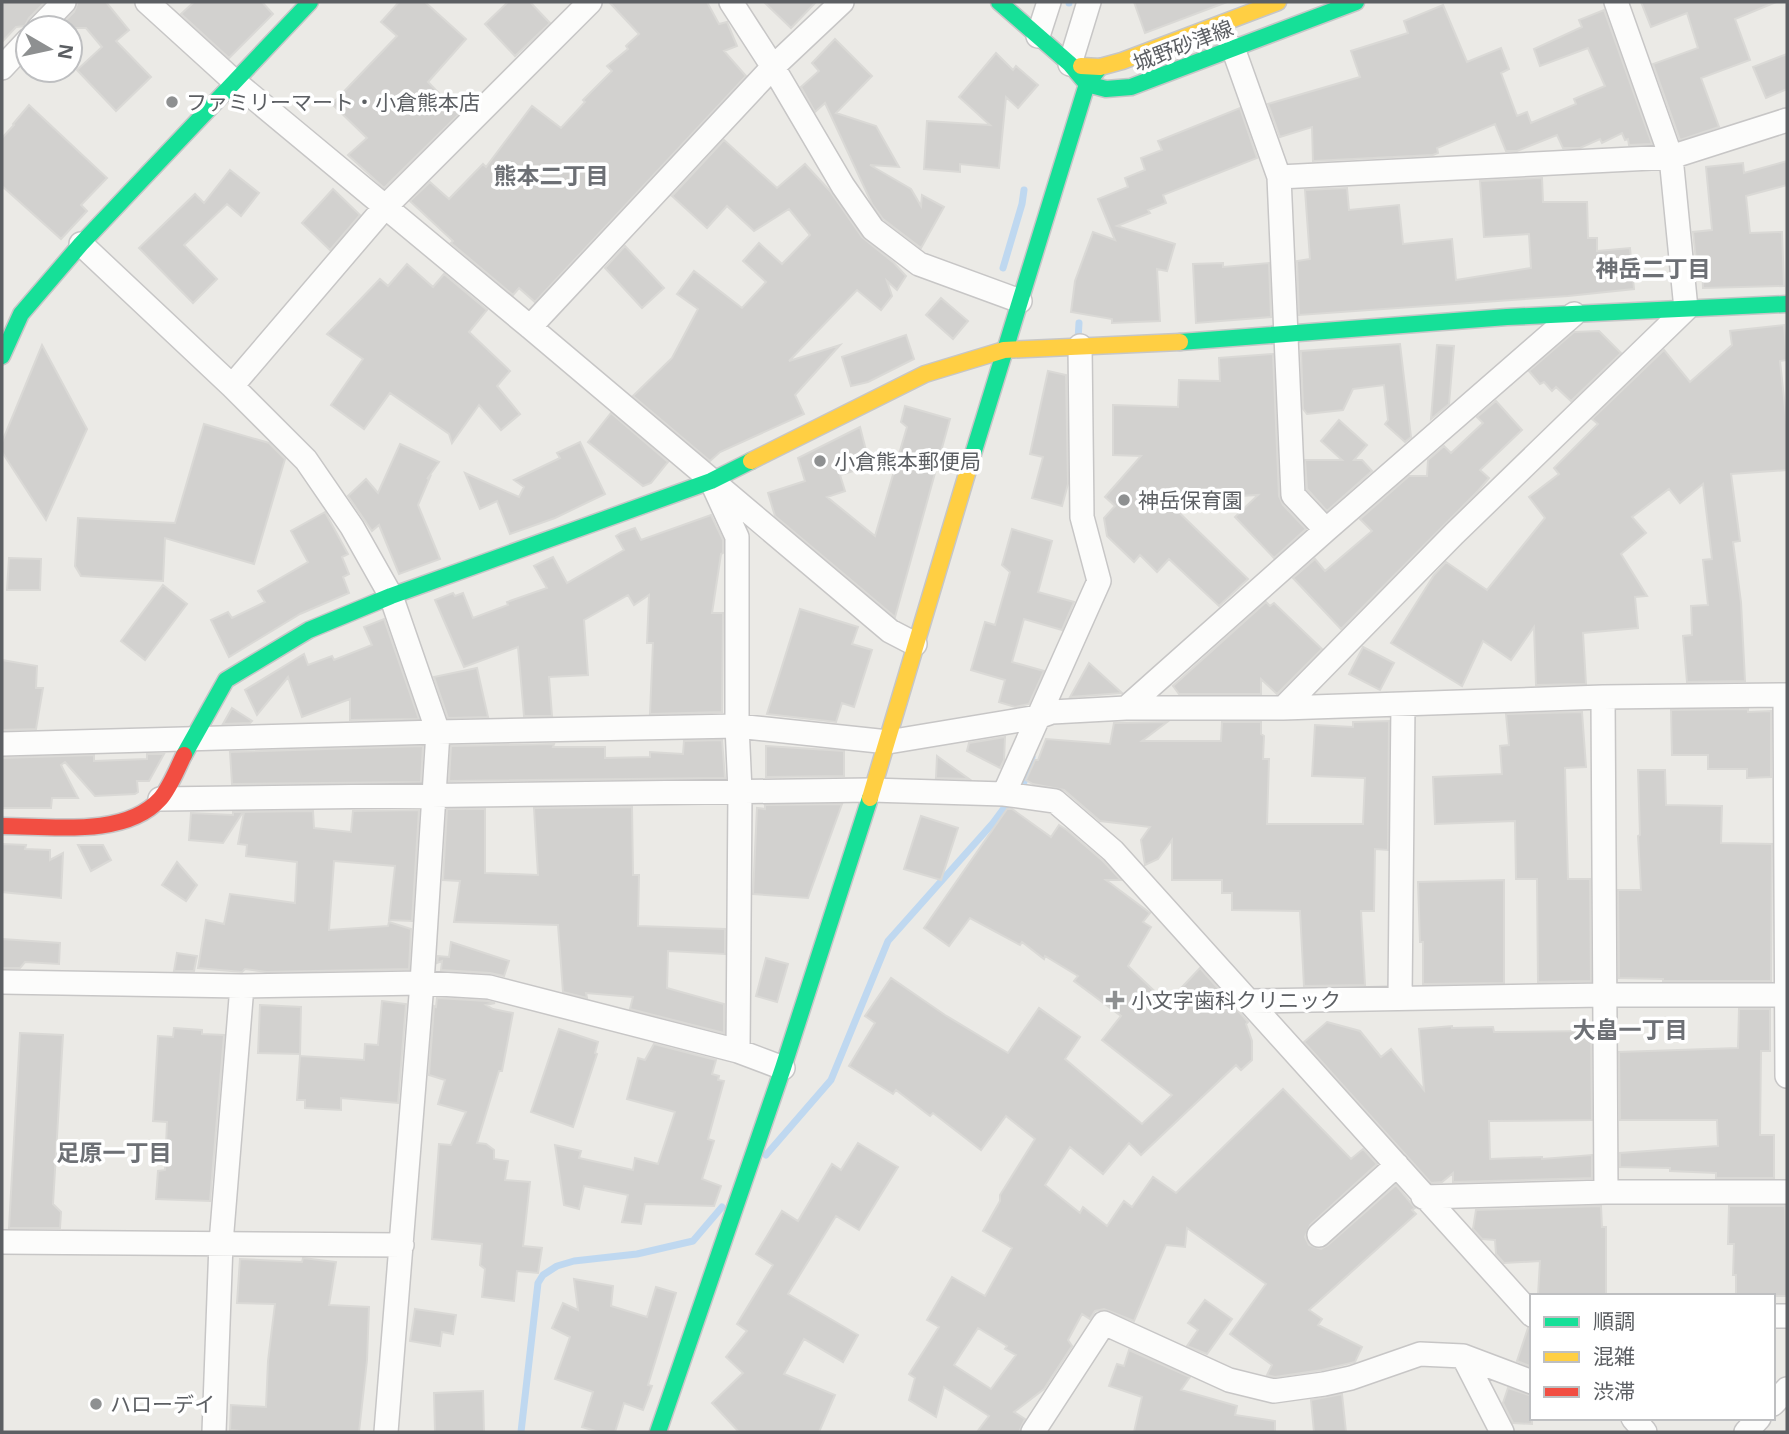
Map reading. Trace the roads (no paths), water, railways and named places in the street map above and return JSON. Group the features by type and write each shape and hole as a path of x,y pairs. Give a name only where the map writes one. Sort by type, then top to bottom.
{"street":[{"path":"148,2 235,82 890,631 915,644"},
{"path":"2,356 21,314 81,244 310,2"},
{"path":"232,386 385,207 590,2"},
{"path":"731,2 843,186 873,229 919,264 1020,301"},
{"path":"530,327 773,67 842,2"},
{"path":"999,2 1070,64 1087,84"},
{"path":"1038,36 1049,2"},
{"path":"1070,64 1089,2"},
{"name":"城野砂津線","path":"1070,64 1100,67 1122,61 1278,2"},
{"name":"城野砂津線","path":"1087,84 1106,89 1131,87 1356,2"},
{"path":"1616,2 1671,157 1686,309"},
{"path":"1233,48 1279,177 1293,495 1326,530"},
{"path":"2,68 14,55"},
{"path":"658,1432 783,1068 888,742 915,644 1087,84 1100,67"},
{"path":"1079,116 1093,104 1131,87"},
{"path":"1279,177 1671,157 1787,120"},
{"path":"81,244 232,386 306,460 352,527 391,596 438,732 422,983 386,1432"},
{"path":"2,826 105,827 133,818 160,799 226,680 309,629 391,596 711,481 925,374 1004,350 1171,343 1574,314 1787,304"},
{"path":"1283,708 1454,534 1686,309"},
{"path":"1126,708 1574,314"},
{"path":"1005,794 1045,714 1099,581 1082,517 1074,346"},
{"path":"711,481 737,537 737,726 740,791 738,1051"},
{"path":"2,744 737,726 888,742 1045,714 1126,708 1283,708 1603,697 1786,695 1787,1076"},
{"path":"1603,697 1606,1192"},
{"path":"1400,998 1403,704"},
{"path":"160,799 871,790 1005,794 1055,801 1113,851 1397,1165 1423,1198 1530,1313"},
{"path":"2,982 242,986 422,983 489,987 738,1051 783,1068"},
{"path":"215,1432 221,1243 242,986"},
{"path":"1250,1001 1787,995"},
{"path":"1319,1235 1397,1165"},
{"path":"1423,1198 1606,1192 1787,1192"},
{"path":"2,1242 402,1244"},
{"path":"1033,1432 1104,1323 1229,1380 1274,1391 1351,1378 1420,1354 1463,1356 1530,1381"},
{"path":"1463,1356 1502,1432"},
{"path":"1775,1402 1787,1389"}],"waterway":[{"path":"1003,268 1024,190"},
{"path":"1078,340 1079,323"},
{"path":"1017,791 1024,782 1032,757"},
{"path":"766,1155 831,1080 888,941 993,823 1010,800"},
{"path":"521,1432 538,1283 543,1275 557,1266 574,1261 637,1254 693,1241 722,1207"}],"place":[{"name":"ファミリーマート・小倉熊本店","path":"172,102"},
{"name":"小倉熊本郵便局","path":"820,461"},
{"name":"神岳保育園","path":"1124,500"},
{"name":"小文字歯科クリニック","path":"1115,1000"},
{"name":"ハローデイ","path":"96,1404"}],"district":[{"name":"熊本二丁目","path":"551,175"},
{"name":"神岳二丁目","path":"1653,268"},
{"name":"大畠一丁目","path":"1630,1029"},
{"name":"足原一丁目","path":"114,1152"}]}
